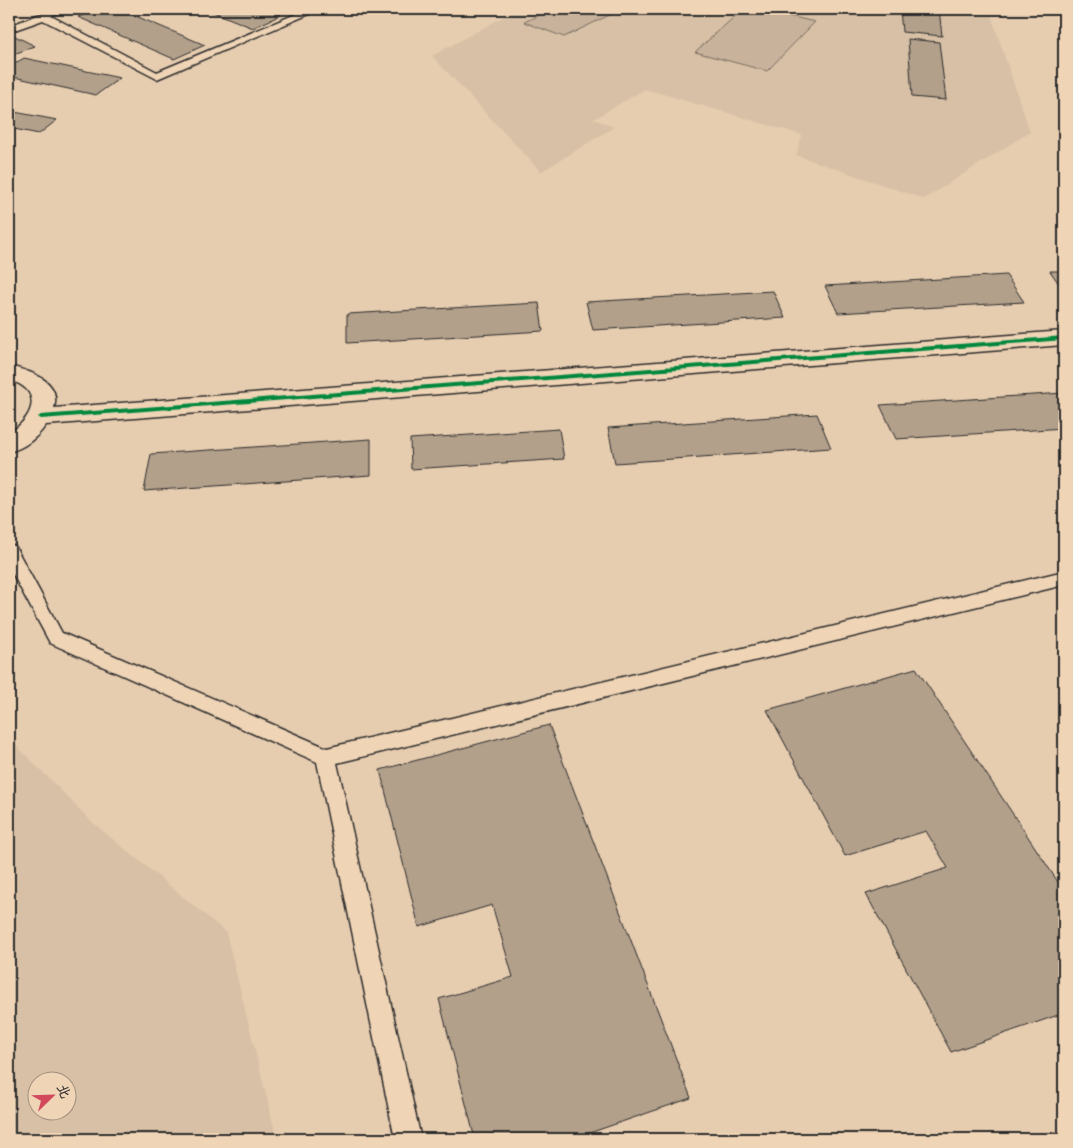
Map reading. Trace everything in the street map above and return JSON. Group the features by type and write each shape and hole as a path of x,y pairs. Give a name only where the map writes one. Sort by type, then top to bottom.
{"street":[{"path":"41,417 1064,338"},
{"path":"9,373 19,374 34,381 43,391 45,403 41,417 31,429 9,444"}],"lane":[{"path":"9,29 62,9"},
{"path":"43,16 157,76 316,9"},
{"path":"9,552 56,638 326,757 1064,578"},
{"path":"326,757 408,1139"}],"shaded area":[{"path":"518,9 989,9 1030,132 924,199 796,155 802,135 645,89 594,119 614,127 541,172 432,56"},
{"path":"552,9 622,9 564,37 524,22"},
{"path":"743,9 759,9 815,22 767,71 695,52"},
{"path":"9,738 92,822 226,932 277,1139 9,1139"}],"building":[{"path":"98,9 119,9 205,45 174,59 78,17"},
{"path":"206,9 265,9 281,15 253,28"},
{"path":"900,9 939,9 942,36 902,32"},
{"path":"11,34 35,46 9,56 9,35"},
{"path":"908,39 939,42 946,100 912,97"},
{"path":"24,58 120,78 96,95 9,76 9,67"},
{"path":"9,111 57,120 39,134 9,128"},
{"path":"1050,271 1064,271 1064,291"},
{"path":"1006,275 1024,302 838,313 825,286"},
{"path":"773,291 785,318 593,330 586,302"},
{"path":"539,303 543,331 347,343 347,314"},
{"path":"1064,393 1064,428 896,439 880,405"},
{"path":"817,414 831,448 615,463 608,428"},
{"path":"559,429 564,459 411,469 410,439"},
{"path":"371,439 371,475 144,491 151,454"},
{"path":"916,668 1064,891 1064,1013 951,1052 866,894 948,868 926,831 845,856 767,710"},
{"path":"549,725 691,1098 572,1139 475,1139 439,999 513,977 492,905 419,927 380,770"}],"cycle path":[{"path":"41,417 1064,338"}]}
